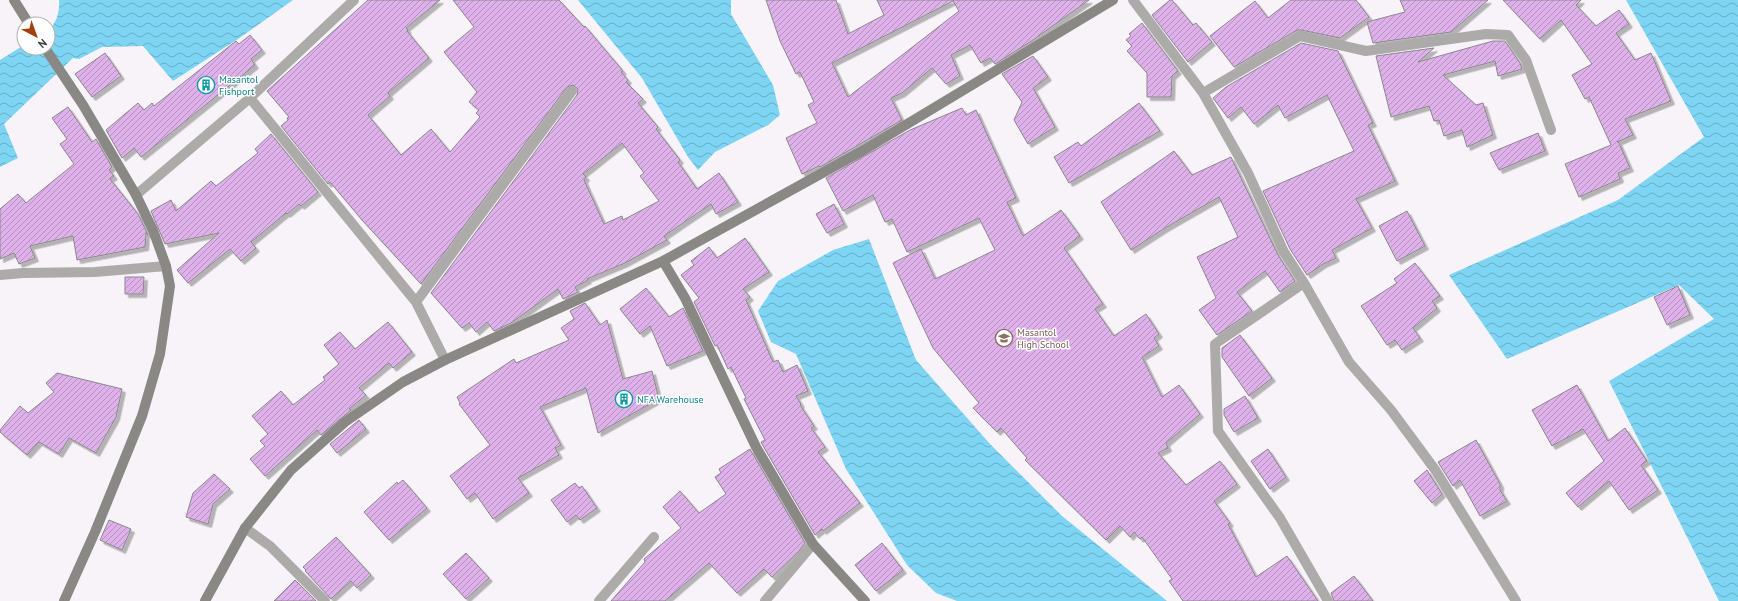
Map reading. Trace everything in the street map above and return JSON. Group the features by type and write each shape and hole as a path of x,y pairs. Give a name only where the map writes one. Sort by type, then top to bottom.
{"street":[{"path":"14,0 24,16"},
{"path":"136,196 250,98 354,0"},
{"path":"205,601 245,528 291,470 345,422 403,382 445,360 663,261 864,150 1113,0"},
{"path":"1133,0 1203,93 1248,173 1284,252 1304,283 1349,362 1391,410 1436,471 1516,601"},
{"path":"1203,93 1300,36 1366,52 1486,34 1508,35 1526,60 1551,130"},
{"path":"50,56 83,105 136,196 153,230 166,266 170,286 160,354 142,416 95,532 64,601"},
{"path":"416,302 572,91"},
{"path":"250,98 416,302 445,360"},
{"path":"663,261 685,298 756,447 813,544 865,601"},
{"path":"0,275 23,273 95,272 166,266"},
{"path":"1304,283 1215,344 1218,431 1280,518 1328,601"},
{"path":"245,528 270,546 325,601"},
{"path":"599,601 654,537"},
{"path":"764,601 813,544"}],"water":[{"path":"59,0 293,0 238,39 173,81 143,46 102,47 79,59 73,58 4,124 18,158 0,167 0,60 16,50 16,56 56,56 56,19 59,8"},
{"path":"578,0 731,0 731,14 773,85 780,115 768,125 715,152 698,170 688,157 642,78"},
{"path":"1626,0 1738,0 1738,601 1719,601 1609,381 1714,319 1679,285 1507,359 1449,275 1618,200 1704,137"},
{"path":"869,239 916,360 990,444 1062,516 1167,601 957,601 936,593 907,565 846,469 796,354 771,342 758,311 778,281 833,250"}],"building":[{"path":"368,0 440,0 406,28 429,58 388,93 390,96 368,115 401,155 431,129 450,152 480,117 476,113 479,110 469,102 477,92 444,52 474,27 453,0 559,0 584,27 585,26 623,71 621,72 628,80 626,82 643,99 638,103 658,127 656,129 680,160 678,162 697,189 719,173 738,202 716,214 711,204 664,236 667,240 625,263 587,279 588,280 575,287 578,292 563,299 558,289 511,323 494,331 487,322 476,332 469,323 462,328 431,293 577,95 578,89 573,85 567,87 421,284 362,220 330,182 328,184 281,126 288,120 287,118 289,117 267,91","holes":["622,143 644,173 640,176 659,201 623,220 622,216 604,224 584,180 586,177 583,174"]},
{"path":"766,0 836,0 848,34 884,15 877,0 1089,0 1033,40 995,64 990,58 981,63 970,45 951,55 960,76 946,84 932,68 902,93 891,98 902,120 820,167 819,166 802,174 786,138 817,123 808,105 814,102 800,72 796,74 780,41","holes":["953,1 959,11 848,97 832,63"]},
{"path":"1172,0 1193,25 1196,23 1212,42 1188,62 1152,15"},
{"path":"1291,0 1356,0 1369,17 1340,38 1297,30 1234,67 1210,36 1255,1 1268,18"},
{"path":"1400,0 1488,0 1451,32 1373,43 1367,22 1405,12"},
{"path":"1503,0 1581,0 1576,5 1596,26 1619,10 1629,24 1616,33 1635,60 1651,53 1671,101 1625,119 1633,135 1618,141 1630,168 1618,173 1620,179 1579,197 1565,164 1611,145 1589,97 1585,99 1572,75 1592,64 1561,20 1540,39"},
{"path":"1142,23 1178,71 1172,76 1171,97 1147,97 1147,73 1127,51 1132,46 1126,40 1131,36 1129,34"},
{"path":"250,35 262,50 251,59 255,65 141,157 134,148 122,158 106,130 138,103 144,110 152,103 154,106 236,41 239,44"},
{"path":"1493,41 1505,41 1520,63 1522,69 1498,76 1495,61 1443,75 1476,105 1483,103 1493,135 1467,147 1462,130 1444,136 1439,120 1434,121 1429,106 1391,117 1376,56 1434,48 1418,62"},
{"path":"1301,43 1338,51 1373,123 1368,125 1395,181 1356,199 1372,228 1332,250 1336,258 1323,264 1307,275 1290,249 1263,191 1354,151 1327,95 1285,118 1278,105 1254,124 1241,107 1228,118 1213,98 1226,87"},
{"path":"105,53 121,76 92,97 75,74"},
{"path":"1033,56 1048,77 1033,88 1055,127 1028,144 1014,120 1022,102 1002,74"},
{"path":"1139,103 1160,131 1069,183 1054,157 1078,142 1081,146"},
{"path":"68,107 92,142 96,139 112,167 109,170 114,176 110,179 138,214 148,235 146,233 145,247 77,260 73,236 30,246 35,258 19,264 14,253 0,259 0,209 18,194 26,203 74,164 60,144 67,139 52,118"},
{"name":"Masantol High School","path":"962,108 966,115 976,110 1016,198 1007,202 1023,236 1061,210 1080,236 1064,248 1103,304 1095,309 1114,336 1146,314 1159,334 1154,338 1159,346 1142,357 1162,397 1179,385 1200,414 1166,443 1168,448 1158,453 1186,485 1220,461 1237,484 1214,501 1230,523 1228,524 1256,577 1287,556 1318,601 1183,601 1169,581 1172,579 1142,537 1140,539 1134,532 1130,537 1120,526 1106,540 1025,460 1027,458 1001,428 997,432 973,408 979,403 933,348 893,263 921,249 935,279 995,250 979,218 907,252 892,219 885,222 873,195 843,211 826,178 910,130"},
{"path":"1538,133 1545,151 1499,170 1490,153"},
{"path":"271,134 318,192 301,206 299,204 287,214 286,213 251,242 256,248 241,261 230,249 188,283 177,270 219,233 165,244 151,211 171,200 176,211 211,181 216,186 258,153 255,149"},
{"path":"1174,151 1192,175 1231,157 1278,255 1295,281 1280,292 1265,271 1237,292 1252,311 1217,335 1199,310 1216,298 1197,257 1238,237 1219,197 1165,228 1131,250 1101,202"},
{"path":"834,204 844,224 827,233 816,214"},
{"path":"1407,211 1425,246 1397,261 1379,226"},
{"path":"745,238 769,272 743,289 750,297 746,300 773,362 778,360 783,372 797,365 808,391 796,396 801,404 800,405 814,426 811,428 825,447 818,452 860,503 823,531 822,529 815,535 761,442 765,440 744,399 746,398 731,367 728,369 717,345 715,346 694,302 699,298 681,275 694,265 691,261 709,247 717,258"},
{"path":"1415,263 1440,296 1432,301 1437,308 1413,328 1420,338 1402,350 1395,340 1387,345 1361,306 1397,283 1394,279"},
{"path":"125,277 144,277 143,294 125,294"},
{"path":"1678,286 1690,315 1667,325 1654,297"},
{"path":"646,288 669,317 683,308 703,351 667,366 650,326 640,334 620,309"},
{"path":"585,303 600,325 607,320 623,379 652,371 659,399 598,433 586,388 540,407 561,445 555,448 559,455 518,478 529,493 493,519 475,493 467,499 450,476 490,445 459,404 460,403 457,397 514,359 516,363 569,340 561,328 574,319 570,311"},
{"path":"388,322 412,352 393,368 389,363 359,388 366,395 349,409 351,410 321,435 317,430 265,476 250,459 265,446 260,441 268,434 252,416 281,391 293,405 325,380 323,377 339,364 324,345 340,332 355,349"},
{"path":"1240,335 1272,378 1249,396 1222,357 1222,348"},
{"path":"57,373 122,389 116,417 96,453 69,438 59,454 39,442 27,455 0,432 0,430 20,406 28,413 54,392 46,383"},
{"path":"1577,385 1608,441 1625,428 1647,461 1641,465 1658,490 1629,510 1609,481 1578,507 1566,493 1604,461 1583,429 1552,446 1532,410"},
{"path":"1245,396 1258,418 1234,432 1224,415 1224,409"},
{"path":"359,420 366,429 337,453 330,444"},
{"path":"1476,440 1500,484 1500,490 1507,501 1480,516 1460,480 1453,486 1438,462"},
{"path":"750,449 805,543 799,551 772,577 764,569 737,593 709,563 665,601 611,601 645,562 644,559 681,528 663,507 680,491 699,513 726,494 715,477 721,473 719,469"},
{"path":"1268,449 1286,477 1270,489 1251,461"},
{"path":"1427,470 1442,494 1432,503 1414,481"},
{"path":"214,474 230,489 213,504 208,524 186,517 193,493"},
{"path":"403,480 427,508 389,540 364,512 397,482 398,484"},
{"path":"575,483 579,488 582,486 597,508 580,520 576,515 567,522 551,500"},
{"path":"109,520 131,529 122,550 100,540"},
{"path":"336,537 371,575 357,588 351,581 331,599 303,567"},
{"path":"882,543 903,570 876,591 855,565"},
{"path":"466,553 489,578 466,599 443,574"},
{"path":"1354,576 1373,601 1334,601 1331,593"},
{"path":"295,580 316,601 274,601"}],"place":[{"name":"Masantol Fishport","path":"206,85"},
{"name":"Masantol High School","path":"1004,338"},
{"name":"NFA Warehouse","path":"624,399"}]}
